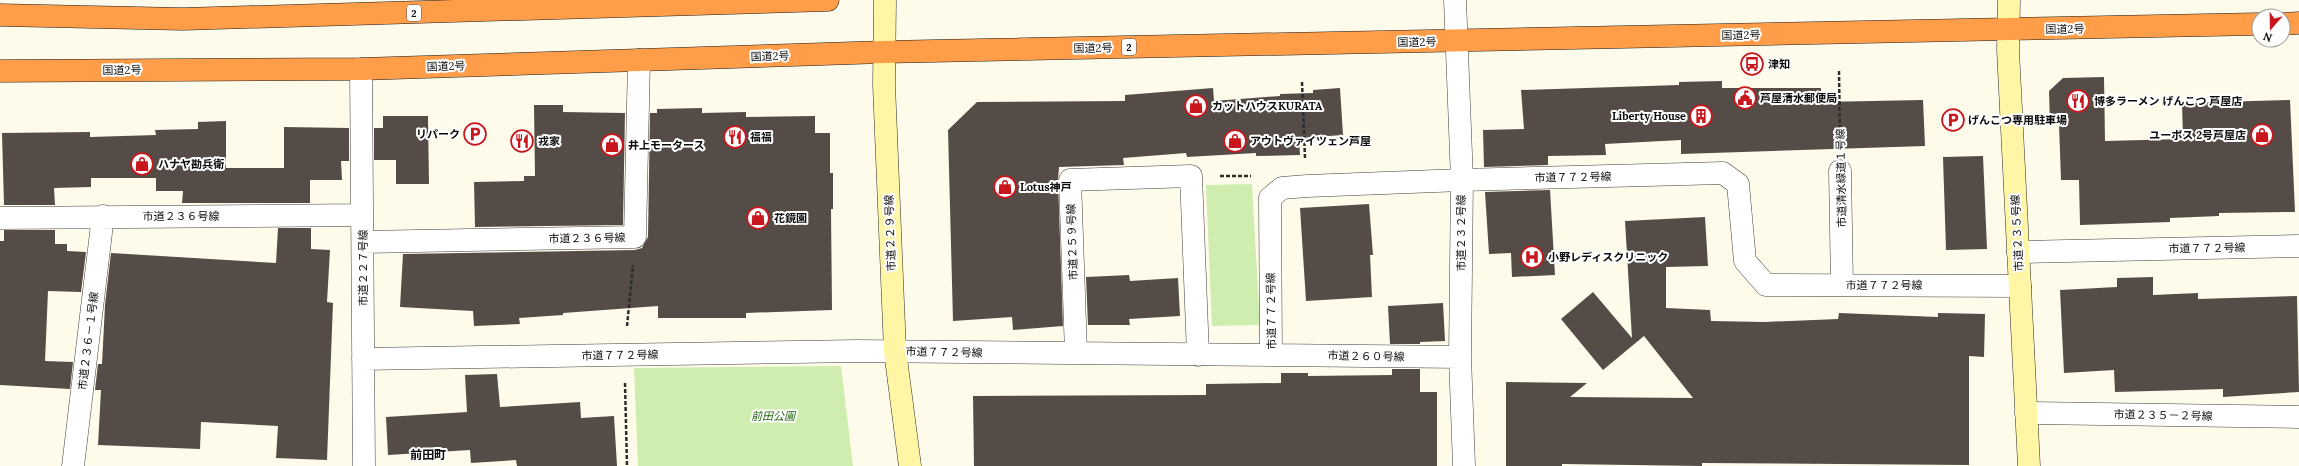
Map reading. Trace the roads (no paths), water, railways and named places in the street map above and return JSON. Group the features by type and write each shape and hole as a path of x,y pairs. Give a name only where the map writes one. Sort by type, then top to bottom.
{"highway":[{"name":"2","path":"0,15 183,19 368,7 828,0"},
{"name":"国道2号","path":"0,71 362,69 884,52 2251,24"}],"street":[{"name":"市道２２９号線","path":"885,0 884,52 895,351 910,466"},
{"name":"市道２３２号線","path":"1455,0 1462,180 1460,357 1464,466"},
{"name":"市道２３５号線","path":"2009,0 2008,30 2029,466"},
{"name":"市道２３６号線","path":"363,242 635,237 639,60"},
{"name":"市道２２７号線","path":"362,69 364,466"},
{"name":"市道清水緑道１号線","path":"1840,171 1842,285"},
{"name":"市道７７２号線","path":"364,359 895,351 1271,356 1270,198 1282,188 1307,186 1723,173 1738,184 1744,261 1766,285 2020,286"},
{"name":"市道２５９号線","path":"1076,353 1070,180 1191,176 1198,354"},
{"name":"市道２３６号線","path":"0,218 362,215"},
{"name":"市道２３６－１号線","path":"73,466 103,216"},
{"name":"市道７７２号線","path":"2018,252 2299,246"},
{"name":"市道２６０号線","path":"1271,356 1460,357"},
{"name":"市道２３５－２号線","path":"2026,413 2299,417"}],"place":[{"name":"津知","path":"1752,64"},
{"name":"芦屋清水郵便局","path":"1745,98"},
{"name":"博多ラーメン げんこつ 芦屋店","path":"2078,101"},
{"name":"カットハウスKURATA","path":"1196,106"},
{"name":"Liberty House","path":"1701,116"},
{"name":"げんこつ専用駐車場","path":"1953,120"},
{"name":"リパーク","path":"475,134"},
{"name":"ユーポス 2号芦屋店","path":"2262,135"},
{"name":"福福","path":"735,137"},
{"name":"戎家","path":"522,141"},
{"name":"アウトヴァイツェン芦屋","path":"1235,141"},
{"name":"井上モータース","path":"612,145"},
{"name":"ハナヤ勘兵衛","path":"142,164"},
{"name":"Lotus神戸","path":"1005,187"},
{"name":"花鏡園","path":"758,218"},
{"name":"小野レディスクリニック","path":"1532,257"}],"district":[{"name":"前田町","path":"428,454"}],"park label":[{"name":"前田公園","path":"773,416"}]}
